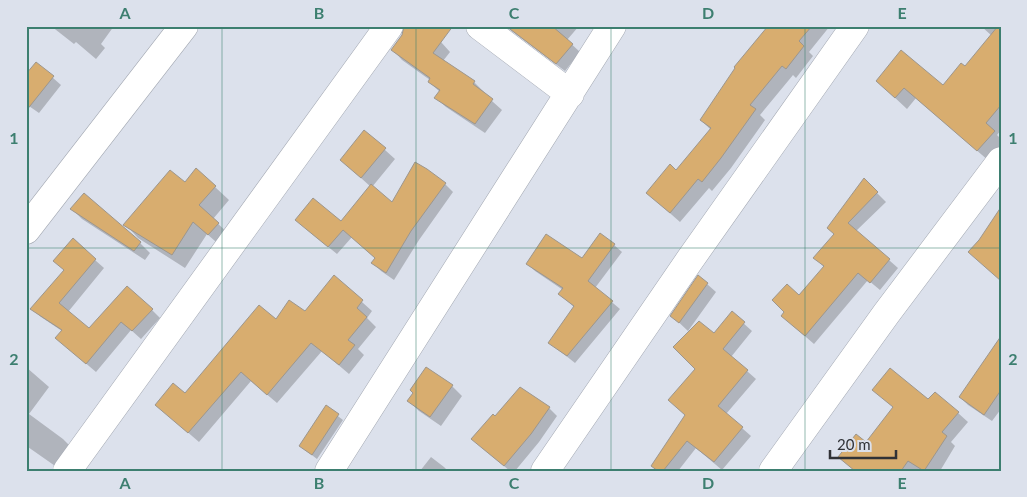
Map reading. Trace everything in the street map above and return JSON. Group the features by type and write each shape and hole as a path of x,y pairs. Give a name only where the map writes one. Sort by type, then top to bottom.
{"street":[{"path":"26,230 184,26"},
{"path":"67,471 390,26"},
{"path":"480,26 570,94"},
{"path":"329,471 612,26"},
{"path":"545,471 689,261 855,26"},
{"path":"774,471 886,314 1001,161"}],"building":[{"path":"404,26 453,26 433,53 475,81 473,84 493,99 475,124 434,98 440,90 428,82 430,78 391,50 402,35"},
{"path":"506,26 552,26 573,44 556,64"},
{"path":"768,26 812,26 799,41 804,46 786,69 782,66 750,105 756,109 721,158 702,182 698,179 670,213 646,193 670,164 676,170 711,128 700,120 734,67"},
{"path":"998,26 1001,26 1001,105 986,123 995,131 977,151 904,88 895,98 876,81 901,50 943,85 961,63 965,66"},
{"path":"36,62 54,76 26,111 26,74"},
{"path":"364,130 386,148 361,178 340,160"},
{"path":"415,162 446,183 411,231 386,273 371,263 375,258 343,230 328,247 295,220 313,198 341,221 371,184 392,202"},
{"path":"196,168 216,186 199,205 219,223 208,235 193,222 172,255 123,225 170,170 185,182"},
{"path":"864,178 878,192 848,223 890,259 870,283 858,273 805,336 781,316 784,312 772,300 787,284 799,295 824,266 813,258 834,234 827,228"},
{"path":"84,193 141,242 134,251 70,209"},
{"path":"1001,207 1001,281 968,252 979,240"},
{"path":"600,233 615,244 588,281 613,301 567,356 548,343 574,306 558,294 563,288 526,264 546,234 582,258"},
{"path":"73,238 96,259 59,303 89,328 127,286 153,309 132,331 121,322 86,364 55,338 62,330 30,309 64,270 53,261"},
{"path":"334,275 363,300 357,308 367,317 348,340 355,345 339,365 311,343 267,395 241,372 188,433 155,405 173,383 185,393 259,305 276,319 289,300 305,311"},
{"path":"698,275 708,283 679,323 670,316"},
{"path":"732,311 745,322 723,349 748,370 718,406 743,427 714,462 687,441 663,471 658,471 651,466 685,415 668,400 695,369 673,347 699,321 714,333"},
{"path":"1001,336 1001,390 984,415 959,397"},
{"path":"426,367 453,385 430,417 407,401 413,393 410,390"},
{"path":"890,368 928,399 935,392 959,412 942,432 947,436 924,471 908,461 901,471 855,471 838,457 856,434 866,442 893,407 872,390"},
{"path":"520,387 550,407 531,434 504,466 471,439 493,414 495,416"},
{"path":"326,405 339,414 312,455 299,446"}]}
